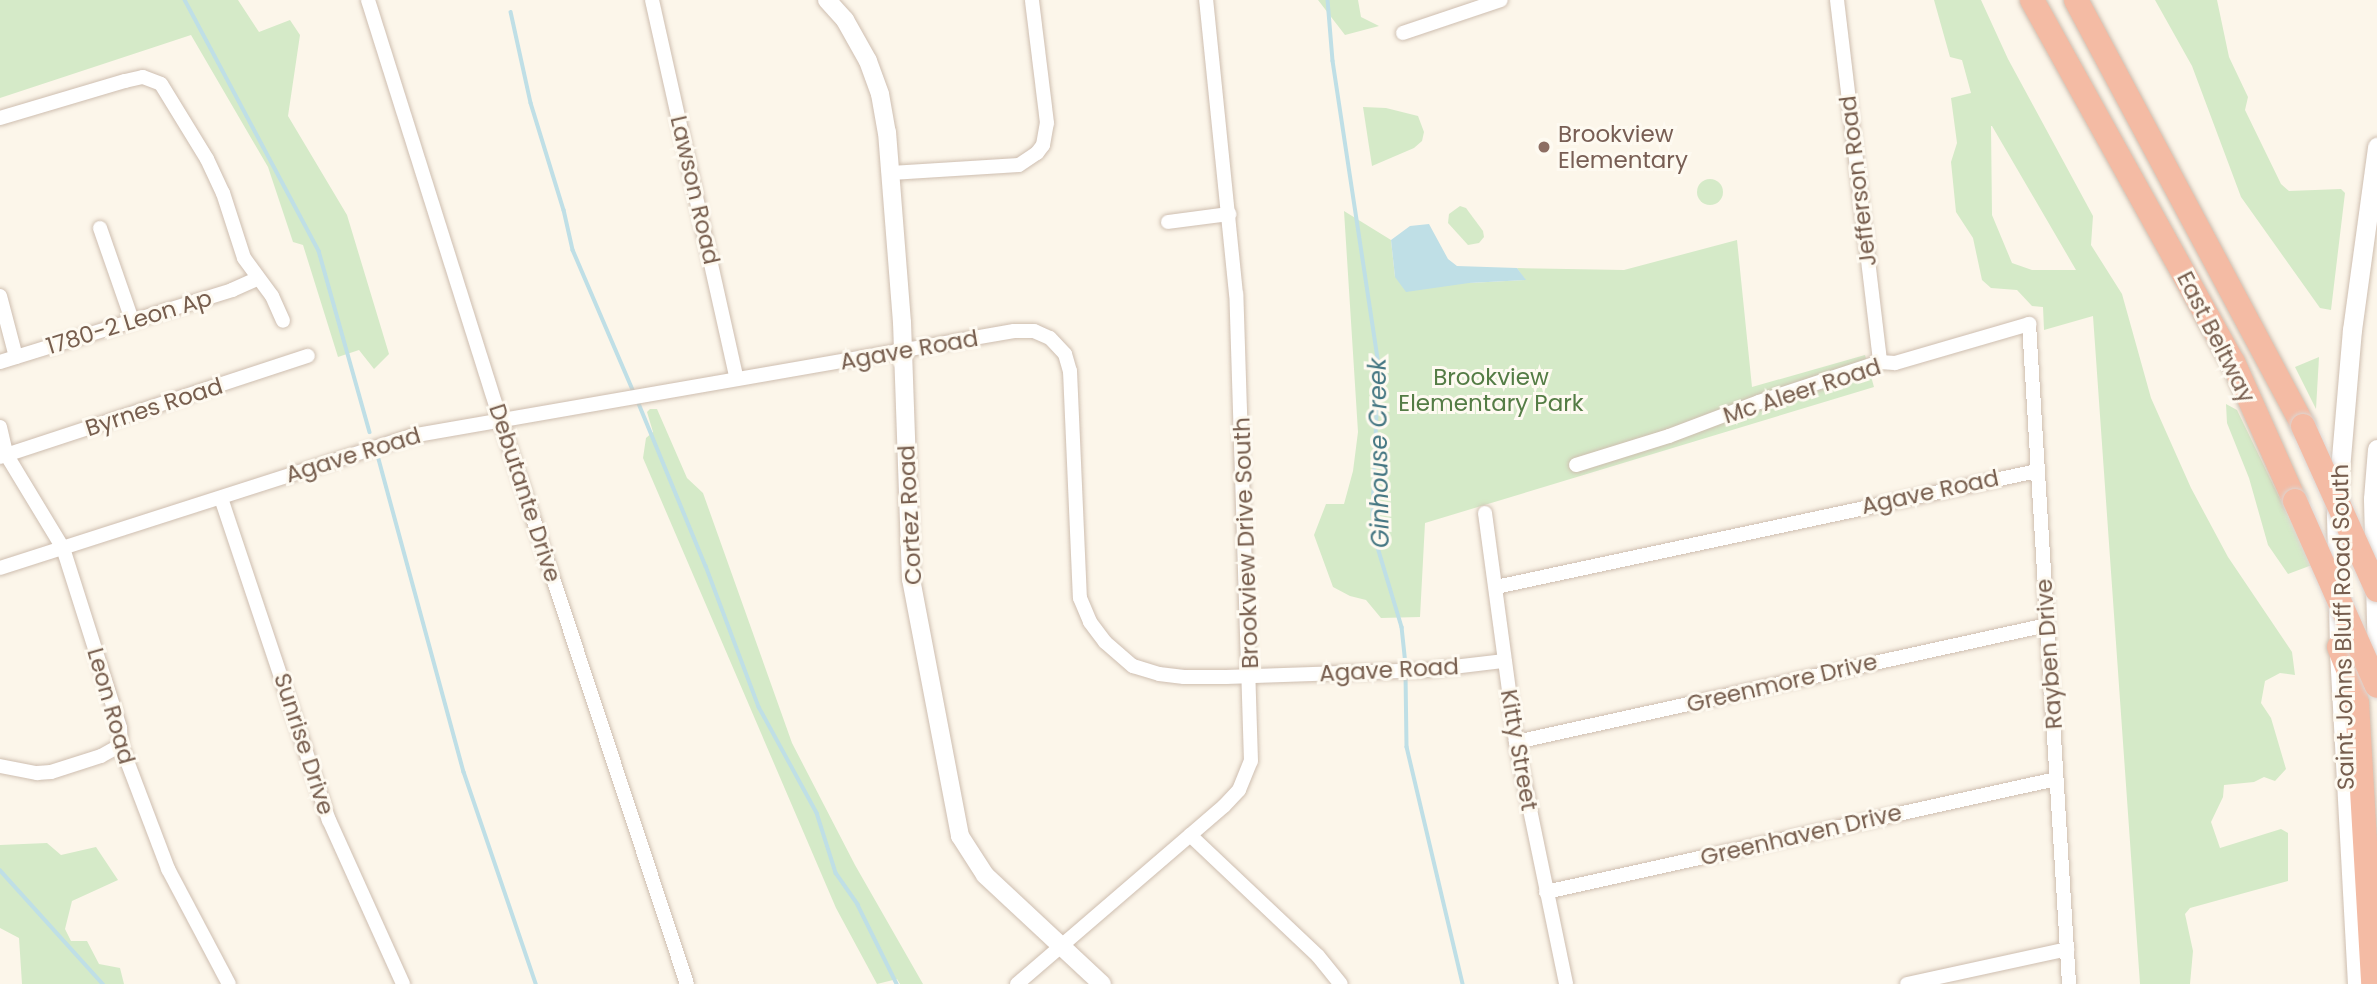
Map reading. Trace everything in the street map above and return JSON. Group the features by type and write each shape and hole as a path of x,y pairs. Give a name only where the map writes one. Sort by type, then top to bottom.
{"highway":[{"name":"East Beltway","path":"2032,0 2232,362 2377,686"},
{"name":"East Beltway","path":"2076,0 2303,426 2377,590"},
{"path":"2339,647 2352,680 2357,703 2373,984"}],"main road":[{"name":"Saint Johns Bluff Road South","path":"2357,984 2339,647 2336,516 2341,430 2377,147"},
{"name":"Saint Johns Bluff Road South","path":"2377,449 2373,526 2377,666"}],"street":[{"name":"Debutante Drive","path":"368,0 501,421 687,984"},
{"name":"Lawson Road","path":"652,0 737,379"},
{"name":"Cortez Road","path":"827,0 845,20 868,61 880,94 891,173 902,352 911,579 952,807 960,836 972,860 1102,984"},
{"path":"891,173 1019,165 1037,153 1043,145 1047,123 1032,0"},
{"name":"Brookview Drive South","path":"1017,984 1239,790 1251,761 1237,320 1229,214 1206,0"},
{"path":"1449,0 1456,14"},
{"path":"1403,33 1501,0"},
{"name":"Jefferson Road","path":"1837,0 1880,362"},
{"path":"0,118 143,77 161,84 207,159 223,193 244,258 272,296 283,321"},
{"path":"1168,222 1229,214"},
{"path":"100,228 132,320"},
{"name":"1780-2 Leon Ap","path":"0,362 232,290 257,279"},
{"path":"0,296 16,357"},
{"name":"Mc Aleer Road","path":"1576,465 1669,436 1759,402 1880,362 1895,363 2029,324"},
{"name":"Rayben Drive","path":"2029,324 2068,984"},
{"name":"Agave Road","path":"0,568 411,436 460,425 501,421 1014,331 1034,331 1051,338 1065,354 1070,371 1080,597 1090,622 1119,655 1133,666 1184,677 1428,670 1504,662"},
{"name":"Byrnes Road","path":"3,456 308,356"},
{"name":"Leon Road","path":"0,427 3,456 63,548 120,728 121,745 168,869 229,984"},
{"name":"Agave Road","path":"1496,587 2037,471"},
{"name":"Sunrise Drive","path":"221,498 328,820 403,984"},
{"name":"Kitty Street","path":"1485,513 1516,742 1566,984"},
{"name":"Greenmore Drive","path":"1516,742 2047,625"},
{"path":"0,766 17,771 51,772 102,756 121,745"},
{"name":"Greenhaven Drive","path":"1546,892 2056,779"},
{"path":"1190,835 1318,956 1340,984"},
{"path":"1907,984 2067,949"}],"green space":[{"path":"0,0 238,0 259,32 290,20 300,35 288,116 347,215 389,354 374,369 359,350 338,357 303,245 293,242 268,167 191,35 0,98"},
{"path":"1318,0 1358,0 1361,17 1379,26 1345,35"},
{"path":"1934,0 1981,0 2008,59 2093,216 2091,245 2122,294 2151,398 2191,488 2228,557 2292,652 2295,675 2280,673 2265,681 2261,703 2271,718 2286,769 2275,781 2264,777 2254,782 2224,785 2223,797 2211,822 2220,848 2281,829 2288,833 2288,881 2190,908 2185,914 2193,951 2190,984 2140,984 2093,316 2044,330 2043,307 2032,306 2017,290 1991,288 1982,280 1973,238 1956,212 1951,162 1957,143 1951,98 1971,93 1962,60 1950,57","holes":["1992,126 2076,270 2032,270 2012,263 1992,215"]},
{"path":"2155,0 2217,0 2229,57 2248,97 2245,110 2281,184 2289,191 2341,189 2345,193 2331,310 2320,308 2241,197 2192,66"},
{"path":"1363,107 1386,108 1418,116 1424,132 1422,141 1414,148 1372,166"},
{"path":"1710,179 1719,183 1723,192 1719,201 1710,205 1701,201 1697,192 1701,183"},
{"path":"1460,206 1466,208 1483,231 1484,237 1479,243 1468,245 1448,223 1449,214"},
{"name":"Brookview Elementary Park","path":"1344,211 1391,240 1395,277 1469,283 1525,280 1517,268 1624,270 1737,240 1752,387 1865,355 1874,387 1425,523 1420,617 1381,618 1366,600 1350,596 1333,587 1314,535 1326,504 1344,504 1353,471 1358,432"},
{"path":"2319,357 2316,409 2295,367"},
{"path":"2226,404 2237,410 2312,565 2288,574 2268,545 2249,478 2227,423"},
{"path":"657,409 687,478 703,493 792,743 855,865 923,984 900,984 897,979 877,984 836,908 643,458 646,438 653,432 647,412"},
{"path":"47,843 61,855 96,847 118,880 72,901 65,929 71,941 87,941 99,964 120,968 124,984 22,984 19,938 0,928 0,845"}],"water":[{"path":"1429,224 1448,259 1457,266 1517,268 1526,280 1469,283 1406,292 1395,277 1391,240 1410,226"}],"waterway":[{"path":"185,0 319,251 370,432"},
{"name":"Ginhouse Creek","path":"1328,0 1333,61 1379,364 1373,515 1376,541 1402,627 1406,666"},
{"path":"511,12 531,103 564,210 573,250 634,392"},
{"path":"637,399 706,566 759,707 817,813 836,873 858,905 897,984"},
{"path":"377,452 464,772 536,984"},
{"name":"Ginhouse Creek","path":"1406,674 1407,747 1463,984"},
{"path":"0,870 103,984"}],"place":[{"name":"Brookview Elementary","path":"1544,147"}]}
